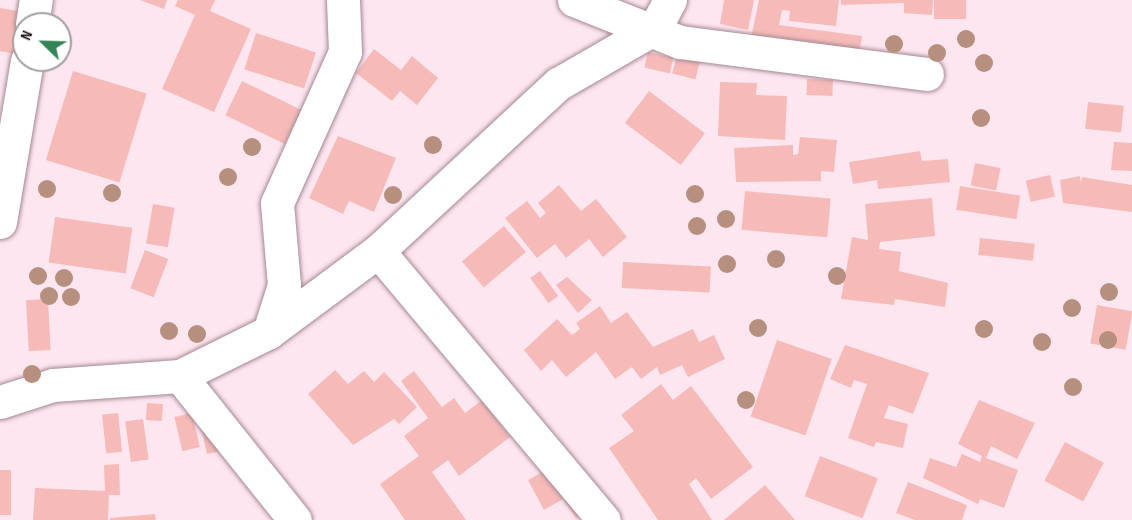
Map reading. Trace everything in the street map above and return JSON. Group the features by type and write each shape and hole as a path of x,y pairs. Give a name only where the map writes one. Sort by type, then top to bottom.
{"street":[{"path":"269,332 285,285 277,203 345,52 343,0"},
{"path":"574,0 662,14 680,42 927,74"},
{"path":"0,402 53,386 180,376 269,332 378,251 558,84 662,14"},
{"path":"0,222 25,72"},
{"path":"378,251 604,520"},
{"path":"180,376 295,520"}],"building":[{"path":"140,0 167,0 164,9"},
{"path":"178,0 215,0 210,11 251,29 214,112 162,89 195,15 175,6"},
{"path":"724,0 754,0 748,30 720,24"},
{"path":"759,0 839,0 836,26 789,21 790,11 782,10 779,25 862,36 859,55 751,38"},
{"path":"841,0 933,0 932,15 904,13 904,3 841,5"},
{"path":"934,0 966,0 966,19 934,19"},
{"path":"0,8 24,12 12,12 12,54 0,51"},
{"path":"256,33 316,52 304,89 244,69"},
{"path":"374,49 401,70 412,56 438,78 417,105 400,91 392,101 356,73"},
{"path":"648,52 673,58 670,73 644,68"},
{"path":"677,55 700,61 695,80 672,73"},
{"path":"73,71 147,94 119,182 46,160"},
{"path":"807,79 833,80 832,96 806,95"},
{"path":"242,81 301,110 285,144 225,115"},
{"path":"720,82 757,83 756,95 787,96 785,140 718,136"},
{"path":"649,91 705,133 681,165 625,123"},
{"path":"1088,102 1124,106 1121,133 1085,129"},
{"path":"338,136 396,158 374,212 349,201 343,214 309,198"},
{"path":"800,137 837,140 834,172 821,171 821,181 736,182 734,148 793,145 793,155 798,154"},
{"path":"1114,142 1132,143 1132,171 1111,170"},
{"path":"920,151 922,161 948,159 950,182 878,189 877,180 853,184 849,162"},
{"path":"975,163 1001,168 996,191 971,186"},
{"path":"1050,175 1055,196 1031,202 1026,181"},
{"path":"1080,176 1081,183 1082,177 1132,185 1132,212 1063,203 1060,180"},
{"path":"559,185 581,211 596,199 627,237 603,257 589,239 566,258 555,244 537,258 505,218 527,201 540,218 546,213 538,203"},
{"path":"960,186 1020,196 1016,219 956,210"},
{"path":"745,191 831,198 827,237 742,230"},
{"path":"932,198 935,236 880,242 879,249 901,252 899,271 948,283 945,307 895,299 894,305 841,299 852,237 868,240 865,204"},
{"path":"153,204 175,208 168,247 146,243"},
{"path":"55,217 132,228 126,273 49,263"},
{"path":"504,226 526,252 484,287 462,261"},
{"path":"980,238 1035,244 1033,261 978,255"},
{"path":"145,250 168,259 154,297 130,288"},
{"path":"623,262 711,267 710,293 622,288"},
{"path":"540,271 558,296 549,303 530,278"},
{"path":"567,277 592,300 578,313 556,285"},
{"path":"48,299 51,350 29,351 26,300"},
{"path":"1097,305 1132,311 1126,350 1090,343"},
{"path":"600,306 611,323 627,312 653,347 693,329 699,342 714,335 725,359 688,377 682,365 660,375 657,367 641,379 632,367 615,379 596,352 566,377 552,360 541,371 524,350 557,319 572,335 580,329 576,323"},
{"path":"777,340 832,359 805,435 751,417"},
{"path":"845,345 929,373 913,414 889,405 884,418 908,424 903,448 876,442 874,447 848,438 867,384 854,380 851,388 830,379"},
{"path":"335,370 348,384 364,371 374,382 384,372 417,407 399,424 394,419 353,445 308,394"},
{"path":"414,371 442,407 454,398 465,413 482,400 510,437 459,476 448,460 432,472 466,520 405,520 380,484 419,456 404,436 428,418 401,381"},
{"path":"661,384 673,400 691,386 753,467 711,499 696,478 689,484 712,520 658,520 609,448 634,431 621,415"},
{"path":"979,400 1035,423 1017,459 991,446 986,458 1018,470 1004,508 980,499 978,504 923,478 930,458 956,467 962,454 980,462 982,456 958,444"},
{"path":"147,403 163,404 162,421 146,420"},
{"path":"118,413 122,452 106,453 102,415"},
{"path":"192,413 200,447 182,451 174,417"},
{"path":"143,419 149,460 131,462 125,422"},
{"path":"200,423 228,450 207,454"},
{"path":"1065,442 1104,463 1083,502 1044,481"},
{"path":"820,456 878,478 862,518 805,496"},
{"path":"119,464 120,495 109,495 108,520 33,520 35,488 105,491 104,465"},
{"path":"553,466 596,505 576,518 563,499 544,510 528,480"},
{"path":"0,470 11,470 11,515 0,515"},
{"path":"908,482 967,505 962,520 915,520 896,513"},
{"path":"765,485 795,520 724,520"},
{"path":"155,514 156,520 110,520 110,518"}]}
